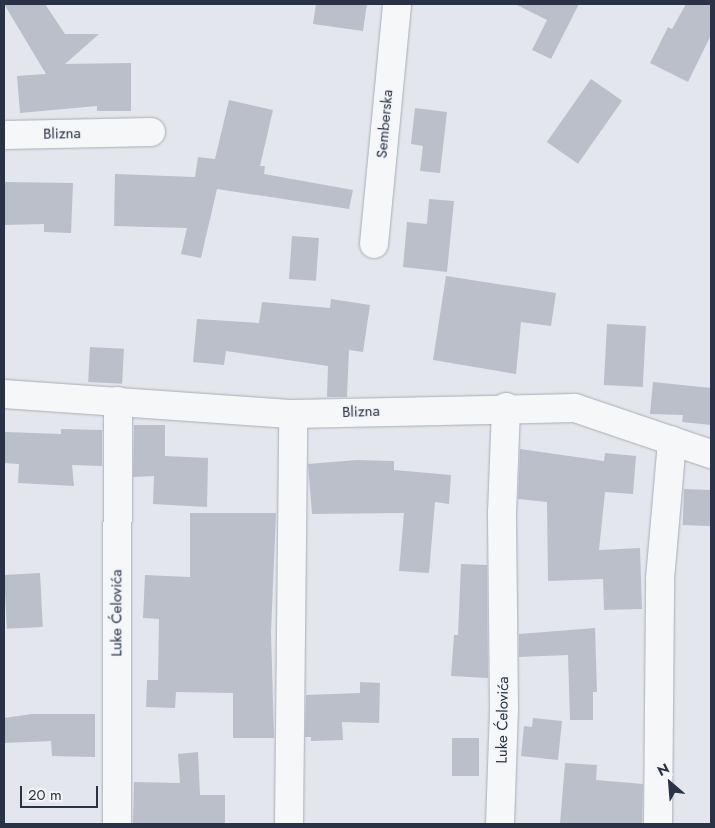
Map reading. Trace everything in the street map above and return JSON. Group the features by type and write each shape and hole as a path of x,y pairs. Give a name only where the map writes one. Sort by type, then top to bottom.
{"street":[{"name":"Semberska","path":"374,244 397,4"},
{"name":"Blizna","path":"4,135 151,132"},
{"name":"Blizna","path":"4,394 293,414 506,407 576,408 711,454"},
{"name":"Luke Ćelovića","path":"117,824 118,401"},
{"name":"Luke Ćelovića","path":"500,824 504,709 502,513 506,407"},
{"path":"289,824 293,414"},
{"path":"658,824 660,579 672,441"}],"building":[{"path":"4,4 45,4 65,34 99,34 65,64 131,63 131,111 97,111 97,106 20,113 17,76 46,74"},
{"path":"316,4 367,4 363,31 313,24"},
{"path":"515,4 579,4 551,59 532,50 547,20"},
{"path":"686,4 711,4 711,35 688,82 650,63 668,27 672,29"},
{"path":"591,79 622,101 578,164 547,142"},
{"path":"229,100 273,110 260,166 265,166 264,174 353,190 349,209 217,189 201,258 181,254 187,228 114,226 115,174 195,177 198,157 215,159"},
{"path":"415,108 447,112 440,173 420,171 423,146 411,144"},
{"path":"4,182 73,183 71,233 44,232 44,224 4,225"},
{"path":"429,199 454,201 447,272 403,267 407,222 427,224"},
{"path":"292,236 319,238 316,281 289,279"},
{"path":"446,276 556,293 551,326 521,322 516,374 433,360"},
{"path":"331,299 370,305 363,352 349,350 347,397 327,397 328,366 226,351 224,365 193,362 197,319 259,323 262,302 330,308"},
{"path":"607,324 646,326 643,387 604,385"},
{"path":"90,347 124,349 122,384 88,382"},
{"path":"653,382 711,388 711,425 682,422 683,415 650,414"},
{"path":"134,425 165,425 165,456 208,458 207,507 153,504 154,476 133,477"},
{"path":"61,429 102,430 102,466 72,465 74,486 18,483 19,464 4,463 5,432 61,434"},
{"path":"520,449 604,461 605,453 636,456 633,494 605,492 599,550 640,548 642,609 604,610 603,579 548,581 547,502 518,499"},
{"path":"357,460 394,461 394,470 451,475 449,504 435,502 429,573 399,571 404,513 312,514 308,464"},
{"path":"684,489 711,490 710,526 683,525"},
{"path":"190,513 276,513 271,632 274,738 233,738 233,693 176,692 175,708 146,707 147,680 158,680 159,619 143,618 145,575 190,577"},
{"path":"461,564 487,565 488,678 451,676 454,635 458,635"},
{"path":"40,573 43,627 7,629 4,575"},
{"path":"595,628 597,692 593,692 593,720 570,720 568,655 519,657 519,634"},
{"path":"360,682 380,683 379,723 342,722 343,740 311,741 311,737 305,737 306,695 360,693"},
{"path":"32,714 95,714 95,757 52,756 51,741 4,743 4,718"},
{"path":"533,718 562,721 558,760 521,756 524,726 532,727"},
{"path":"452,738 479,738 479,776 452,776"},
{"path":"198,752 200,795 225,795 225,824 133,824 134,782 180,783 178,754"},
{"path":"565,763 597,765 596,780 643,784 642,824 560,824"}]}
